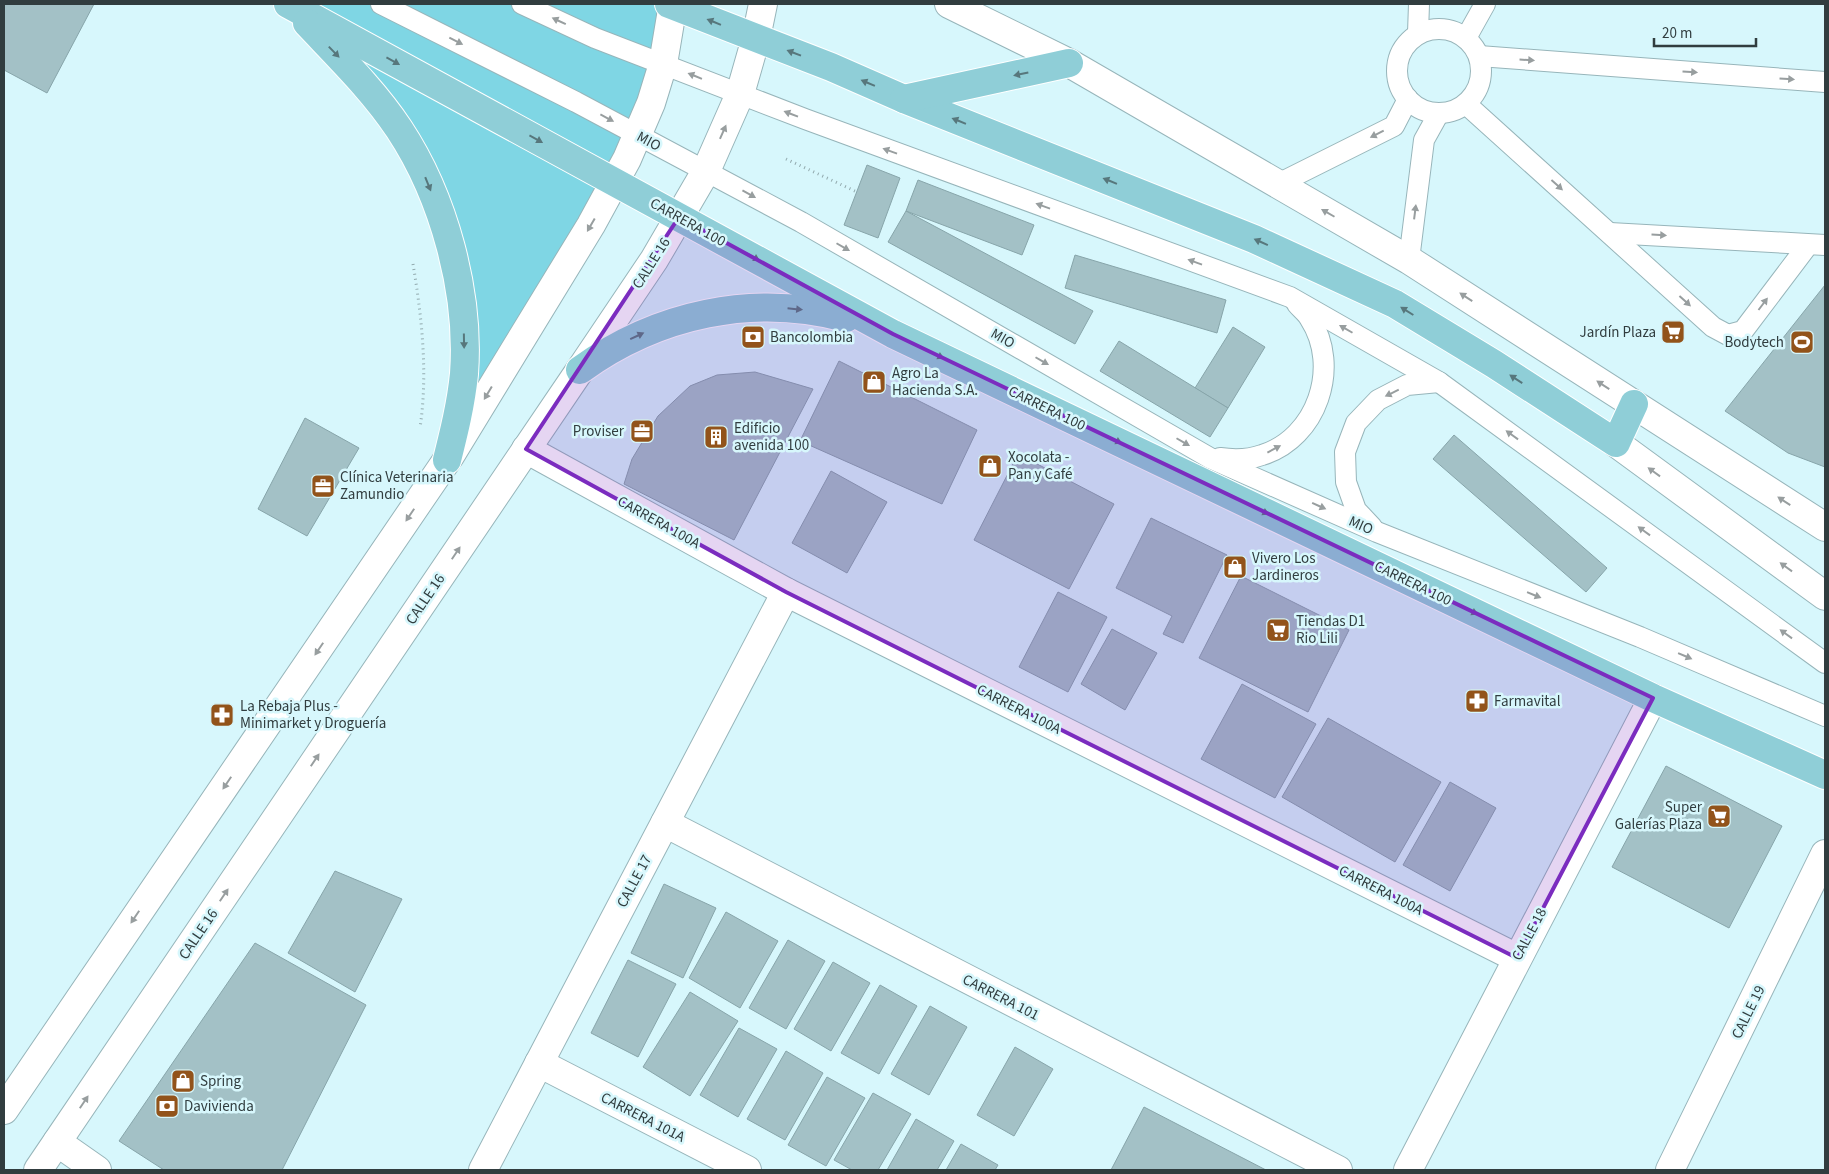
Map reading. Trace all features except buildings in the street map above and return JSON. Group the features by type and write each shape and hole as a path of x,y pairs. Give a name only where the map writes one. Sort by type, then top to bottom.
{"main road":[{"path":"288,4 370,90 399,128 424,174 443,222 459,283 465,349 458,416 448,460"},
{"name":"CARRERA 100","path":"288,4 893,334 1653,698 1825,775"},
{"path":"671,4 1254,239 1395,304 1494,364 1616,443 1634,404"},
{"path":"904,99 1069,63"},
{"path":"580,370 617,346 657,327 699,315 742,308 786,308 830,314 893,334"}],"street":[{"path":"6,1103 448,460 591,225 638,135 663,64 671,4"},
{"name":"CALLE 16","path":"38,1170 654,260 706,171 740,94 756,38 763,4"},
{"path":"949,4 1069,63 1409,260 1825,527"},
{"path":"1616,443 1825,596"},
{"name":"CARRERA 100A","path":"526,448 786,592 1517,958"},
{"name":"CALLE 17","path":"482,1170 786,592"},
{"name":"CALLE 18","path":"1408,1170 1653,698"},
{"name":"CARRERA 101","path":"664,823 1338,1170"},
{"name":"CALLE 19","path":"1670,1170 1825,854"},
{"name":"CARRERA 101A","path":"538,1064 747,1170"},
{"path":"57,1142 97,1170"}],"lane":[{"name":"MIO","path":"381,4 576,102 809,227 1210,458 1377,532 1640,637 1825,716"},
{"path":"522,4 595,38 740,94 1290,297 1439,382 1825,663"},
{"path":"1418,33 1419,4"},
{"path":"1466,38 1485,4"},
{"path":"1433,29 1446,29 1457,32 1466,38 1474,46 1479,56 1482,73 1477,90 1466,104 1453,111 1439,113 1427,111 1408,99 1400,86 1398,71 1400,55 1408,42 1418,33 1433,29"},
{"path":"1479,56 1825,82"},
{"path":"1278,184 1394,126 1408,99"},
{"path":"1466,104 1713,327 1728,335 1744,331 1816,245"},
{"path":"1409,260 1424,140 1439,113"},
{"path":"1610,233 1816,245"},
{"path":"1210,458 1237,460 1262,455 1285,443 1305,425 1318,403 1324,374 1322,345 1310,319 1290,297"},
{"path":"1377,532 1356,510 1346,482 1346,452 1356,424 1378,400 1407,385 1439,382"}],"path":[{"path":"786,159 857,192"},
{"path":"413,264 420,310 423,356 423,390 419,430"}],"highlighted area":[{"path":"679,217 893,334 1653,698 1517,958 786,592 526,449"}],"shaded area":[{"path":"288,4 673,4 663,64 447,460 463,375 424,174"}],"place":[{"name":"Jardín Plaza","path":"1673,332"},
{"name":"Bancolombia","path":"753,337"},
{"name":"Bodytech","path":"1802,342"},
{"name":"Agro La Hacienda S.A.","path":"874,382"},
{"name":"Proviser","path":"642,431"},
{"name":"Edificio avenida 100","path":"716,437"},
{"name":"Xocolata - Pan y Café","path":"990,466"},
{"name":"Clínica Veterinaria Zamundio","path":"323,486"},
{"name":"Vivero Los Jardineros","path":"1235,567"},
{"name":"Tiendas D1 Rio Lili","path":"1278,630"},
{"name":"Farmavital","path":"1477,701"},
{"name":"La Rebaja Plus - Minimarket y Droguería","path":"222,715"},
{"name":"Super Galerías Plaza","path":"1719,816"},
{"name":"Spring","path":"183,1081"},
{"name":"Davivienda","path":"167,1106"}]}
